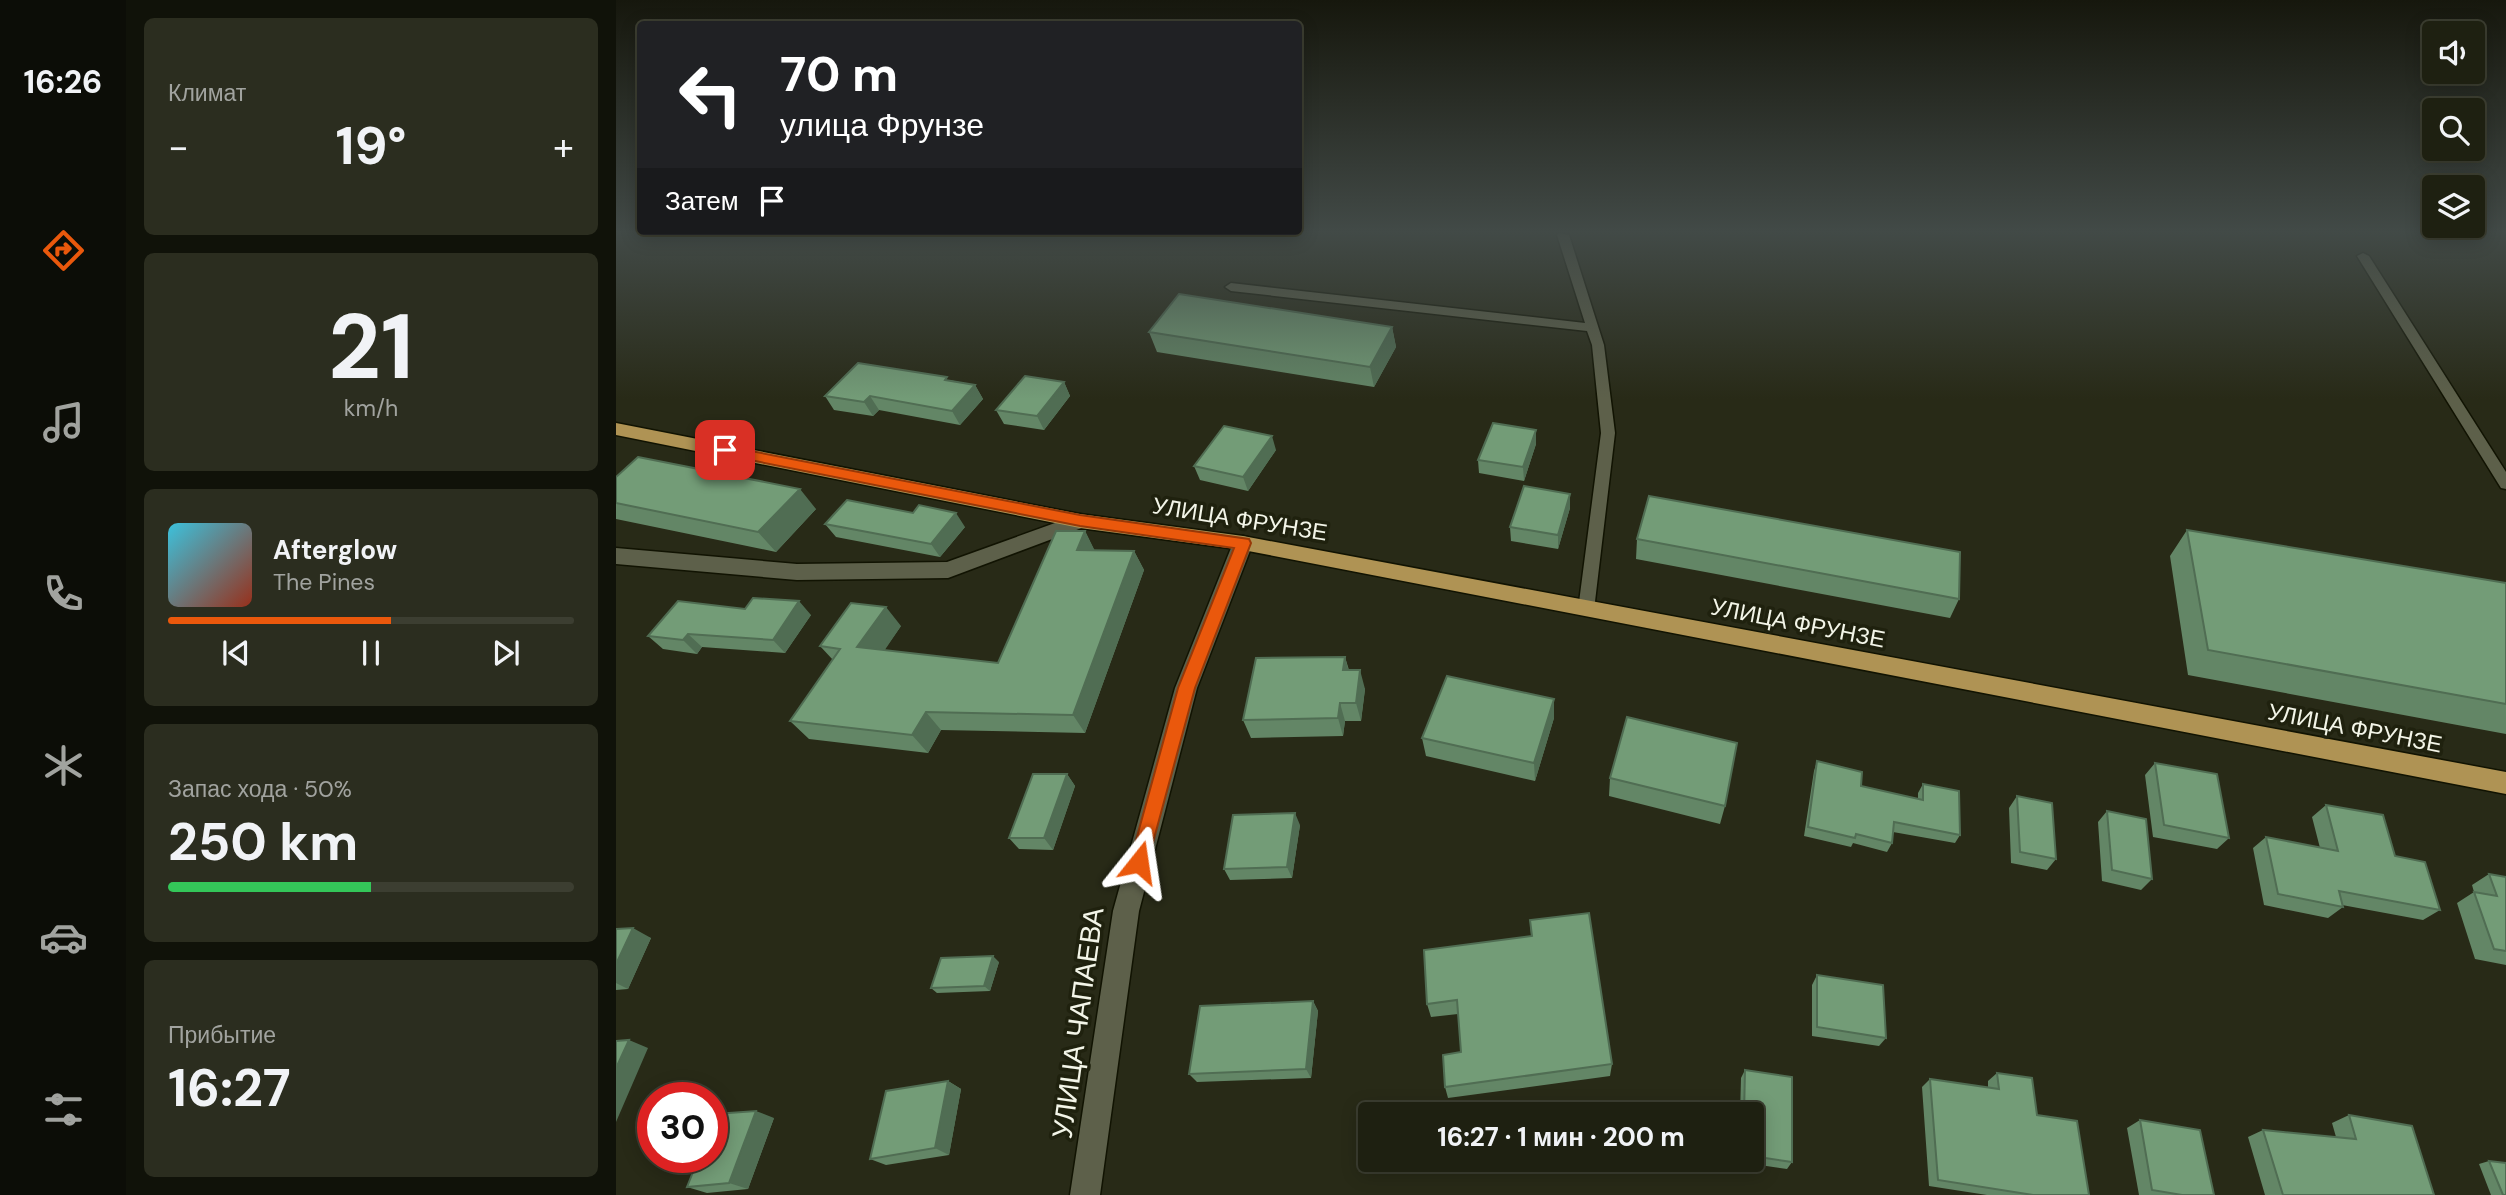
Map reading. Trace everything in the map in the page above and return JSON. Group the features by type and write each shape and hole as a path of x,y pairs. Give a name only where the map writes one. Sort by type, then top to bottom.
{"main road":[{"name":"УЛИЦА ФРУНЗЕ","path":"616,429 1080,521 1243,543 2506,783"}],"street":[{"name":"УЛИЦА ФРУНЗЕ","path":"616,556 797,572 948,570 1080,521"},
{"name":"УЛИЦА ЧАПАЕВА","path":"1085,1195 1126,911 1186,688 1243,543"}],"lane":[{"path":"1238,288 1593,328"},
{"path":"1580,288 1598,345 1608,433 1586,610"},
{"path":"2383,288 2506,484"}],"building":[{"path":"1179,294 1392,327 1370,367 1149,332"},
{"path":"858,363 947,377 945,380 975,385 952,411 870,396 864,402 825,396"},
{"path":"1025,376 1064,382 1037,416 996,410"},
{"path":"1493,423 1536,430 1523,467 1478,460"},
{"path":"1224,426 1272,436 1243,477 1194,466"},
{"path":"638,457 800,489 758,532 616,503 616,477"},
{"path":"1524,486 1570,494 1558,535 1510,527"},
{"path":"1649,496 1960,552 1959,599 1637,539"},
{"path":"847,500 913,513 919,505 956,513 931,544 825,524"},
{"path":"2187,530 2506,583 2506,704 2208,650"},
{"path":"1056,531 1085,531 1077,550 1134,551 1073,715 926,712 912,735 790,721 840,649 820,646 851,603 886,607 857,647 998,663"},
{"path":"753,598 799,601 773,640 688,634 683,640 648,636 678,601 745,609"},
{"path":"1345,657 1343,670 1360,670 1356,703 1340,703 1338,718 1243,720 1256,658"},
{"path":"1447,676 1554,699 1534,763 1422,738"},
{"path":"1627,717 1737,743 1725,806 1610,778"},
{"path":"1817,761 1862,772 1861,786 1923,800 1923,784 1959,791 1960,835 1894,822 1892,843 1856,834 1855,838 1808,827"},
{"path":"2155,763 2217,774 2229,838 2164,825"},
{"path":"1033,774 1067,774 1044,838 1009,838"},
{"path":"2017,796 2052,803 2056,859 2020,852"},
{"path":"2326,805 2383,815 2395,856 2425,862 2440,910 2339,891 2343,907 2278,894 2266,837 2338,851"},
{"path":"2107,811 2146,819 2152,879 2112,870"},
{"path":"1295,813 1287,867 1224,869 1233,815"},
{"path":"2489,874 2506,877 2506,951 2494,949 2474,892 2497,896"},
{"path":"1589,913 1612,1064 1445,1087 1443,1055 1461,1052 1457,1000 1427,1004 1424,950 1532,936 1530,920"},
{"path":"633,928 616,964 616,929"},
{"path":"993,956 984,986 931,988 941,958"},
{"path":"1817,975 1883,985 1886,1038 1817,1027"},
{"path":"1313,1001 1306,1069 1189,1074 1200,1006"},
{"path":"629,1040 616,1068 616,1041"},
{"path":"1745,1070 1792,1077 1792,1162 1764,1158 1764,1102 1744,1102"},
{"path":"1997,1073 2032,1078 2037,1115 2077,1121 2089,1195 2033,1195 1938,1180 1930,1079 1999,1089"},
{"path":"948,1081 935,1148 870,1159 886,1091"},
{"path":"756,1111 729,1183 687,1187 693,1173 728,1173 728,1113"},
{"path":"2349,1115 2412,1126 2434,1195 2283,1195 2263,1130 2356,1139"},
{"path":"2140,1120 2200,1130 2214,1195 2182,1195 2152,1190"},
{"path":"2489,1161 2506,1163 2506,1195 2503,1195"}],"route":[{"path":"725,450 1080,521 1243,543 1186,688 1139,862"}]}
